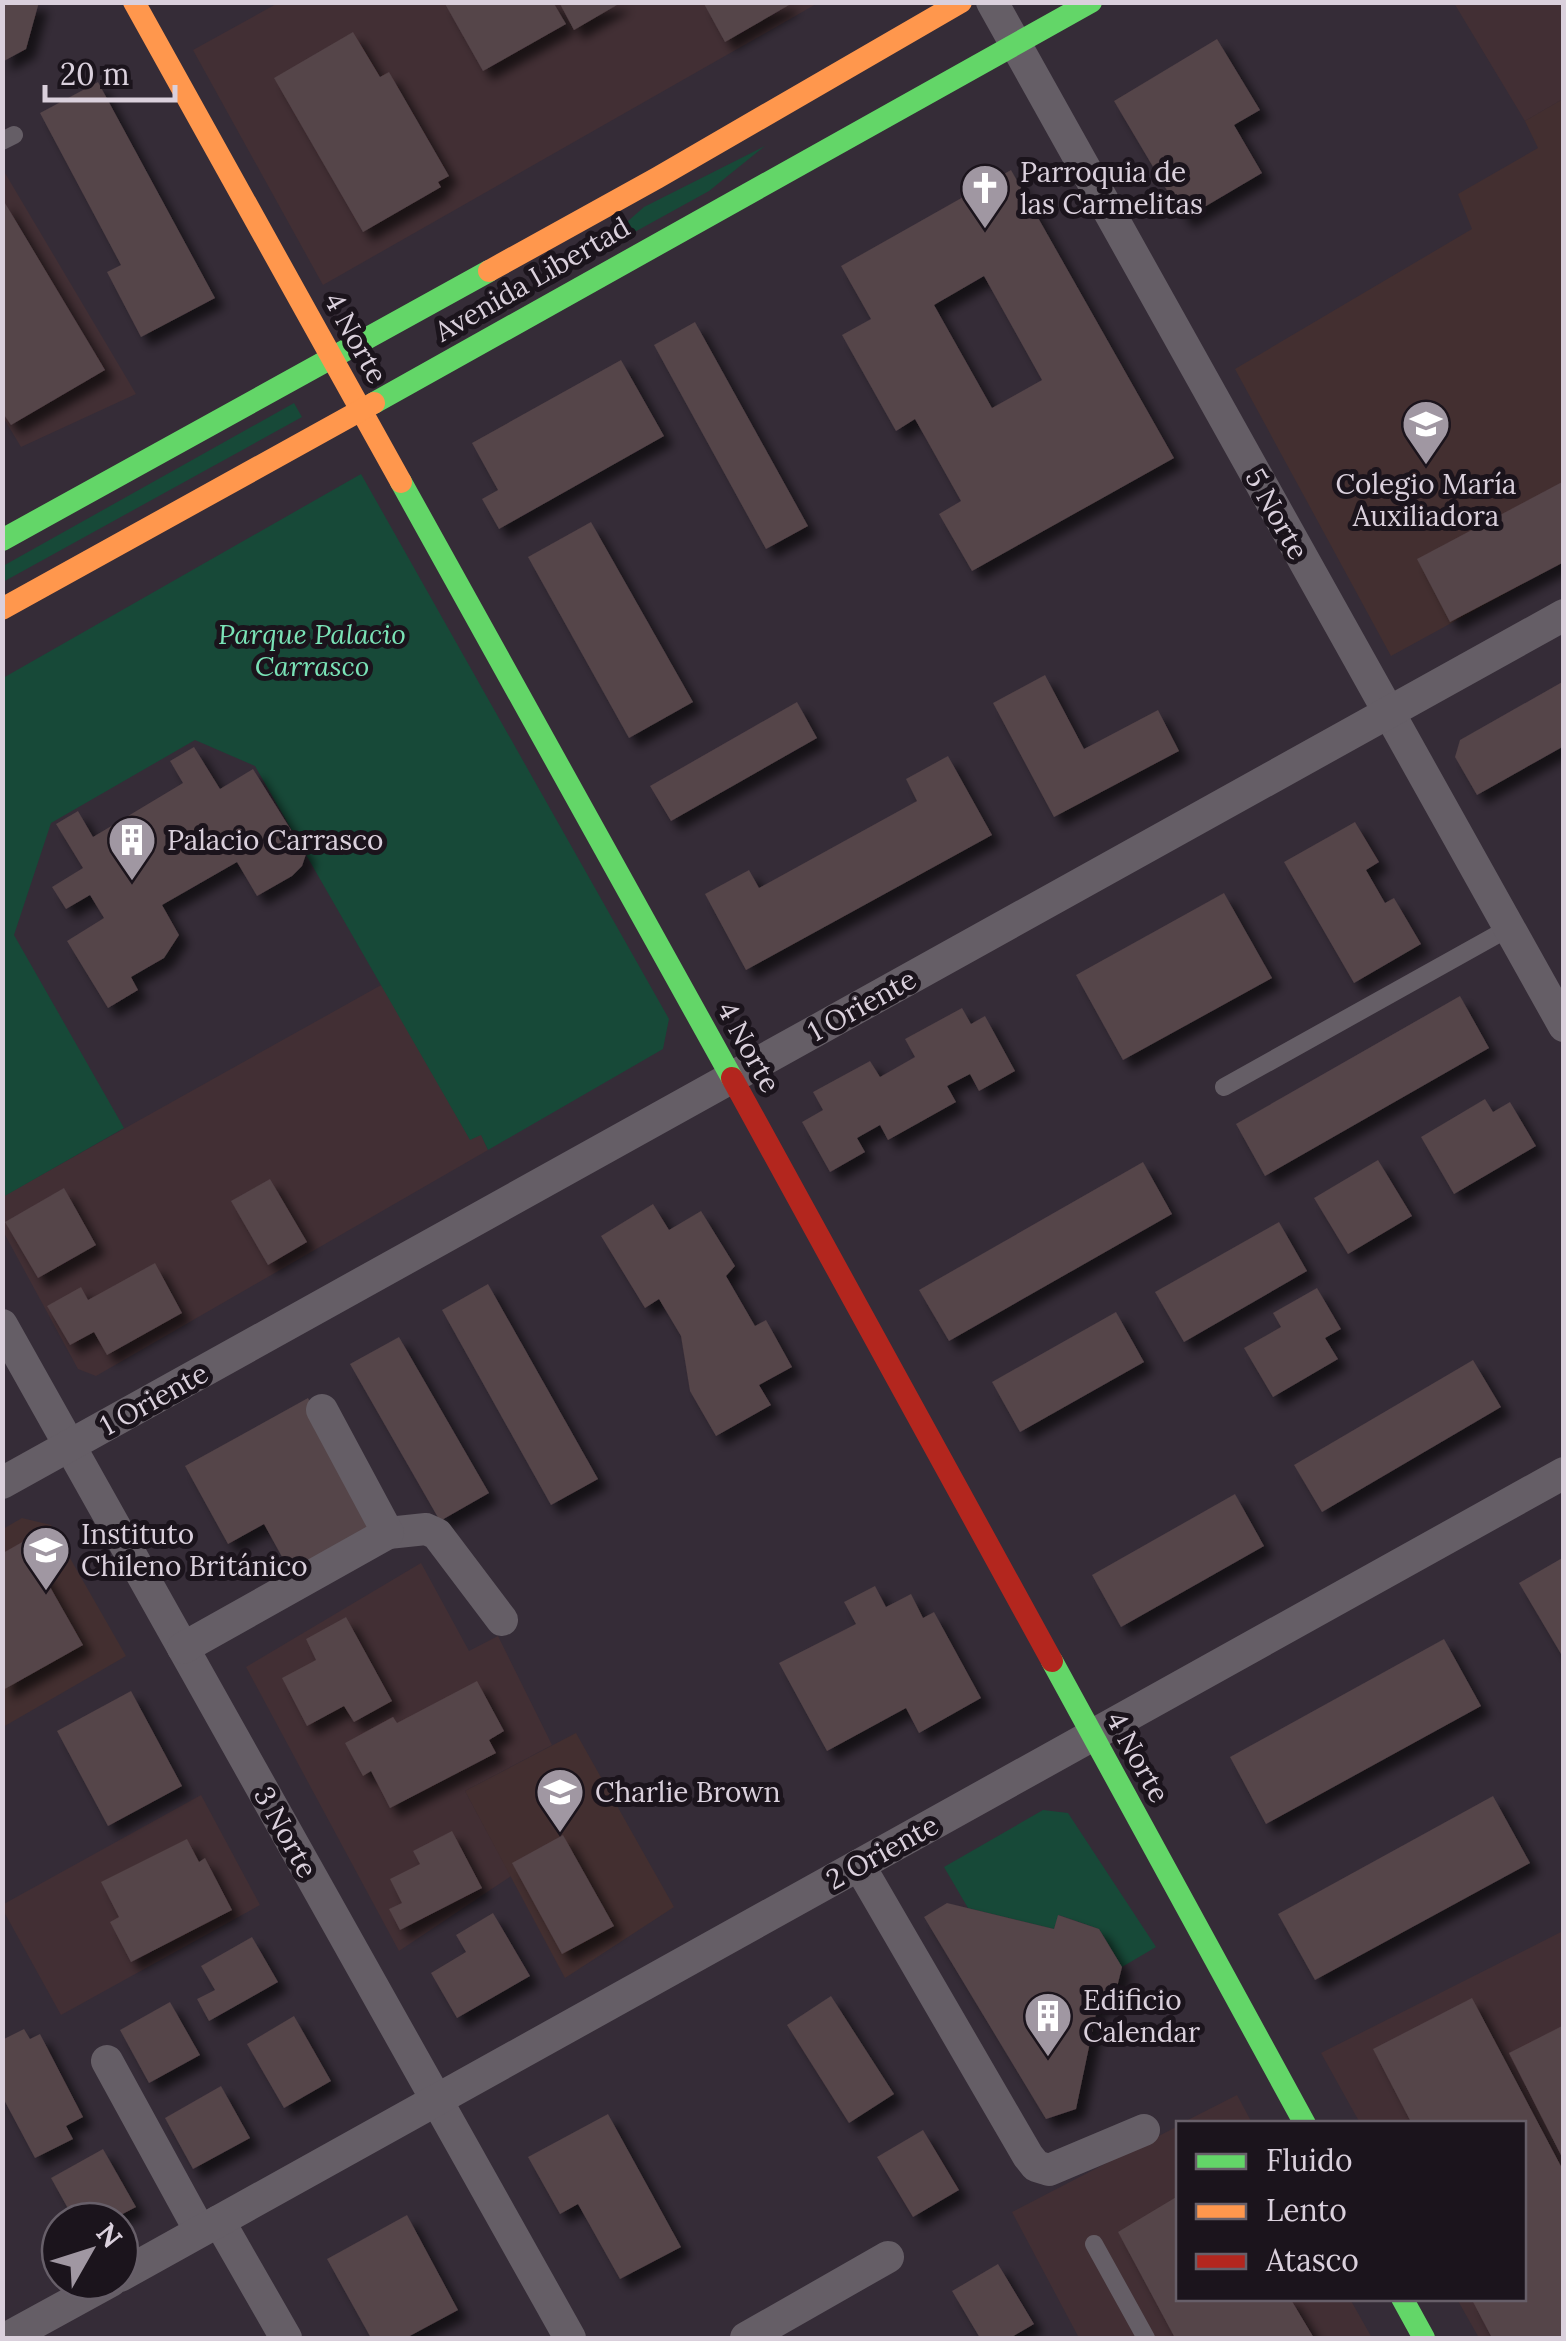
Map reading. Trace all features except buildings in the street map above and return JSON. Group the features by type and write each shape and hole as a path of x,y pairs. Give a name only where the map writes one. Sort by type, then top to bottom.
{"street":[{"name":"4 Norte","path":"134,2 732,1078 1303,2121"},
{"name":"Avenida Libertad","path":"2,540 657,178 961,2"},
{"name":"5 Norte","path":"992,2 1564,1026"},
{"name":"Avenida Libertad","path":"2,608 1092,2"},
{"name":"1 Oriente","path":"2,1483 1564,614"},
{"name":"3 Norte","path":"2,1325 570,2338"},
{"path":"322,1410 388,1533"},
{"name":"2 Oriente","path":"140,2265 1564,1473"},
{"path":"183,1648 388,1533 426,1529 437,1534 502,1620"},
{"path":"859,1865 1036,2166 1049,2170 1144,2130"},
{"path":"107,2061 210,2226 286,2338"},
{"path":"746,2338 888,2257"},
{"path":"8,2338 74,2301"},
{"path":"1404,2301 1424,2338"}],"lane":[{"path":"1224,1088 1509,928"},
{"path":"1094,2244 1146,2338"}],"shaded area":[{"path":"278,3 818,3 323,285 193,50"},
{"path":"1454,3 1563,3 1563,99 1525,121"},
{"name":"Colegio María Auxiliadora","path":"1563,99 1563,562 1391,656 1235,369 1472,229 1458,194 1538,148 1525,121"},
{"path":"2,168 136,394 21,447 3,417"},
{"path":"383,984 470,1139 481,1134 488,1150 96,1376 78,1369 3,1231 2,1197"},
{"name":"Instituto Chileno Británico","path":"22,1518 51,1525 126,1656 3,1727 3,1529"},
{"path":"421,1563 469,1651 498,1636 552,1745 465,1791 511,1876 399,1951 246,1667"},
{"name":"Charlie Brown","path":"576,1733 674,1907 565,1978 465,1791"},
{"path":"201,1795 260,1905 61,2015 2,1905"},
{"path":"1563,1931 1563,2338 1479,2338 1458,2301 1526,2301 1526,2121 1359,2121 1321,2053"},
{"path":"1237,2095 1251,2121 1186,2121"},
{"path":"1176,2127 1176,2301 1351,2301 1372,2338 1079,2338 1012,2212"}],"green space":[{"path":"765,146 709,191 584,260 644,207"},
{"path":"294,403 302,417 3,582 3,566"},
{"name":"Parque Palacio Carrasco","path":"361,474 669,1019 663,1049 488,1150 481,1135 470,1140 255,766 195,740 51,823 14,935 124,1128 3,1197 3,678"},
{"path":"1043,1810 1068,1813 1156,1947 1122,1967 1099,1929 1059,1915 1054,1929 968,1908 944,1867"}],"traffic: fast":[{"path":"374,403 1091,2"},
{"path":"2,540 489,271"},
{"path":"401,482 732,1078"},
{"path":"1052,1661 1303,2121"},
{"path":"1404,2301 1424,2338"}],"traffic: slow":[{"path":"134,2 401,482"},
{"path":"489,271 961,2"},
{"path":"2,609 374,403"}],"traffic: jam":[{"path":"732,1078 1052,1661"}],"place":[{"name":"Parroquia de las Carmelitas","path":"985,230"},
{"name":"Colegio María Auxiliadora","path":"1426,466"},
{"name":"Palacio Carrasco","path":"132,882"},
{"name":"Instituto Chileno Británico","path":"46,1592"},
{"name":"Charlie Brown","path":"560,1834"},
{"name":"Edificio Calendar","path":"1048,2058"}]}
